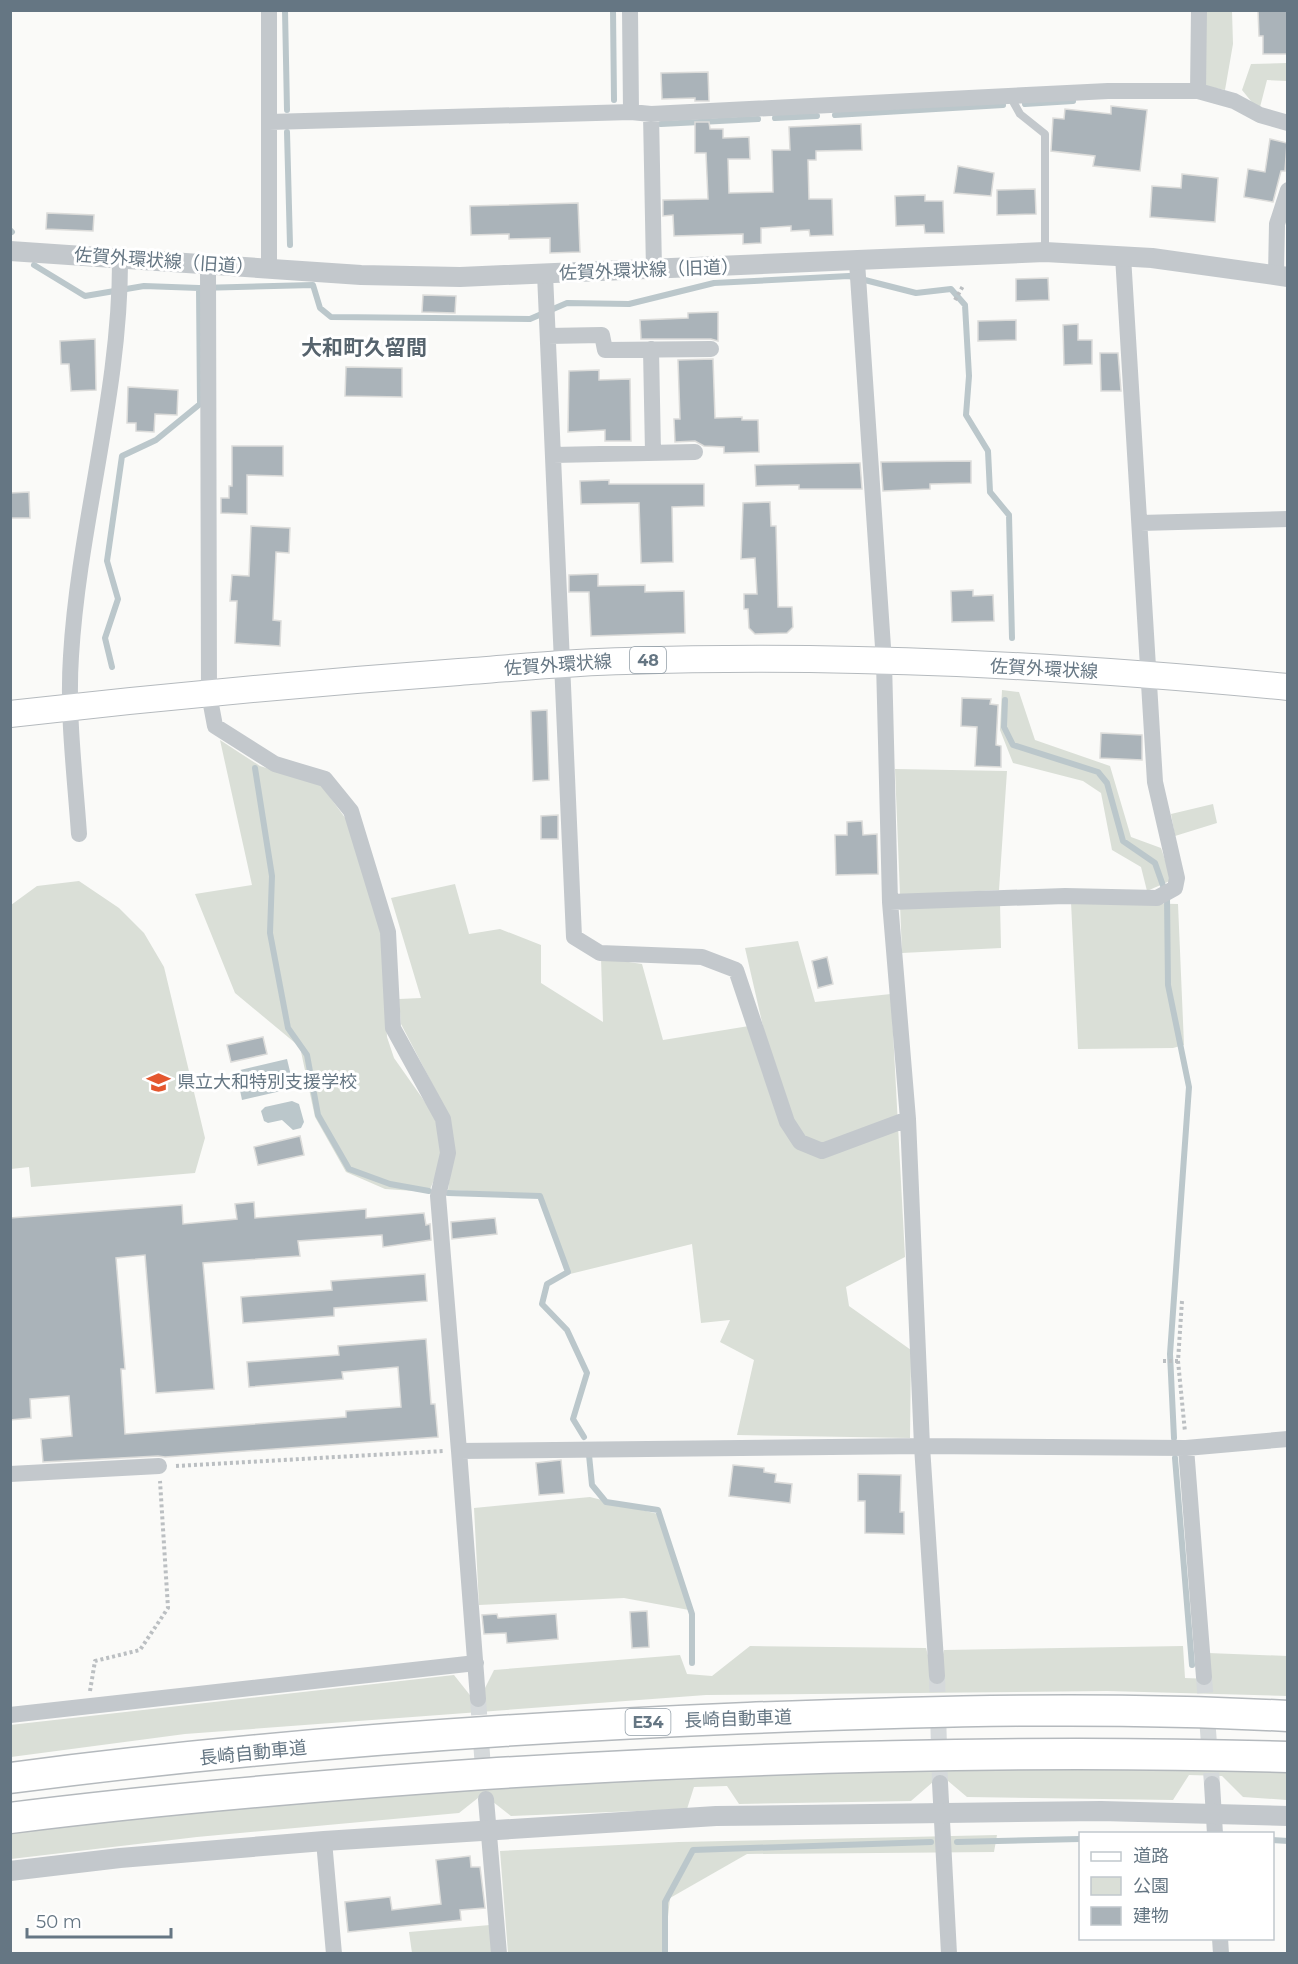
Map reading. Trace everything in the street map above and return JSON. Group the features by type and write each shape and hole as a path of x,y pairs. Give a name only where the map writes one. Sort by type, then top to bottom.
{"highway":[{"name":"長崎自動車道","path":"10,1778 347,1743 642,1723 933,1711 1202,1711 1287,1716"},
{"path":"10,1818 348,1783 631,1765 934,1754 1287,1757"}],"main road":[{"name":"佐賀外環状線","path":"10,714 341,681 563,665 757,658 884,662 1149,676 1287,687"}],"street":[{"path":"269,10 269,269"},
{"path":"630,10 631,112"},
{"path":"1198,91 1199,10"},
{"path":"269,123 631,112 651,114 1010,96 1198,91 1234,101 1260,116 1287,123"},
{"path":"651,114 654,270"},
{"path":"1282,276 1282,223 1287,190"},
{"name":"佐賀外環状線（旧道）","path":"10,251 120,257 208,279 269,269 460,277 857,262 1044,252 1123,256 1282,276"},
{"path":"890,902 1065,896 1157,898 1175,888 1177,878 1155,782 1123,256"},
{"path":"79,834 70,708 71,655 106,422 120,281 120,257"},
{"path":"857,262 884,662 890,902 908,1119 922,1446 937,1676"},
{"path":"545,274 574,937 600,953 702,957 736,970 787,1122 800,1142 822,1151 908,1119"},
{"path":"208,279 209,694 216,726 275,764 325,779 351,811 388,932 393,1028 442,1119 448,1153 438,1196 478,1699"},
{"path":"548,331 602,335 605,350 711,349"},
{"path":"651,350 653,453"},
{"path":"553,455 695,452"},
{"path":"1140,523 1287,519"},
{"path":"459,1451 922,1446 1186,1448 1287,1439"},
{"path":"1186,1448 1204,1677"},
{"path":"10,1474 159,1466"},
{"path":"10,1715 476,1663"},
{"path":"940,1783 949,1953"},
{"path":"1212,1784 1215,1832"},
{"path":"486,1799 499,1953"},
{"path":"10,1871 120,1858 324,1841 716,1816 941,1812 1214,1813 1287,1816"},
{"path":"324,1841 334,1953"}],"lane":[{"path":"1010,96 1020,114 1045,134 1044,252"}],"path":[{"path":"955,300 963,286"},
{"path":"1182,1301 1178,1360 1186,1448"},
{"path":"1163,1360 1178,1360"},
{"path":"87,1707 95,1661 140,1650 168,1608 159,1466 459,1451"}],"green space":[{"path":"1206,11 1232,11 1233,44 1225,90 1205,86"},
{"path":"1287,63 1287,81 1267,80 1259,111 1242,90 1251,64"},
{"path":"1002,690 1019,692 1035,740 1110,766 1131,837 1161,848 1172,880 1147,891 1141,867 1112,850 1101,793 1083,781 1013,763 1000,730"},
{"path":"220,740 260,766 321,785 346,819 382,935 387,1037 394,1058 437,1119 444,1155 429,1192 385,1189 346,1172 315,1117 300,1047 235,993 195,894 252,885"},
{"path":"895,769 1007,771 999,890 900,895"},
{"path":"1213,804 1217,823 1175,836 1171,814"},
{"path":"79,881 119,908 144,933 164,967 205,1138 195,1173 31,1187 29,1167 11,1169 11,905 37,886"},
{"path":"455,884 469,934 500,929 541,945 541,983 603,1022 601,958 642,964 663,1040 749,1026 787,1131 745,948 798,941 815,1002 891,994 905,1257 846,1287 849,1306 911,1350 910,1438 737,1435 754,1360 720,1342 730,1320 701,1323 692,1244 566,1275 541,1195 448,1190 453,1154 450,1118 401,1024 399,999 421,998 391,898"},
{"path":"1071,902 1178,904 1184,1045 1173,1048 1078,1049"},
{"path":"1000,903 1001,948 902,953 900,905"},
{"path":"590,1497 658,1514 689,1610 624,1598 479,1605 474,1508"},
{"path":"750,1646 926,1648 936,1685 944,1650 1183,1646 1185,1678 1210,1679 1208,1653 1287,1656 1287,1696 1107,1691 706,1695 185,1734 11,1757 10,1725 454,1675 477,1704 494,1670 680,1655 687,1674 712,1676"},
{"path":"1100,1764 1288,1771 1287,1800 1243,1797 1222,1776 1189,1775 1173,1800 967,1797 941,1775 911,1801 739,1804 727,1786 694,1787 687,1809 511,1816 483,1794 459,1813 197,1837 11,1859 10,1828 409,1788 825,1767"},
{"path":"997,1835 994,1852 747,1854 670,1898 664,1954 508,1953 500,1851 679,1842"},
{"path":"490,1925 493,1953 412,1953 409,1932"}],"shaded area":[{"path":"287,1059 294,1088 242,1100 236,1071"},
{"path":"292,1101 299,1104 304,1122 301,1128 293,1130 282,1120 268,1123 264,1121 261,1111 265,1107"}],"building":[{"path":"1258,10 1287,10 1287,54 1263,54 1263,36 1259,36"},
{"path":"708,72 709,101 695,101 695,98 662,99 661,73"},
{"path":"1111,106 1147,110 1140,171 1093,166 1095,156 1051,151 1053,118 1064,119 1065,109 1111,114"},
{"path":"695,122 709,122 710,129 723,129 723,138 749,137 750,159 728,159 729,193 773,192 772,150 790,150 789,127 861,124 862,150 816,151 816,160 808,160 809,199 832,199 833,235 810,236 809,230 791,231 791,226 761,228 761,243 743,244 743,234 674,236 673,215 663,216 663,200 708,199 706,153 695,153"},
{"path":"1270,139 1287,143 1285,171 1281,171 1273,202 1244,197 1248,169 1265,172"},
{"path":"958,166 994,173 991,196 954,193"},
{"path":"1182,174 1218,178 1215,222 1150,217 1152,186 1181,188"},
{"path":"1035,189 1036,214 997,215 997,190"},
{"path":"925,195 925,201 943,201 944,233 925,233 924,225 896,226 895,196"},
{"path":"578,203 580,252 550,253 550,238 509,239 509,234 471,235 470,206"},
{"path":"47,213 94,215 93,231 46,229"},
{"path":"1048,278 1049,300 1016,301 1016,279"},
{"path":"423,295 456,296 455,313 422,312"},
{"path":"718,312 718,341 711,339 641,339 640,320 688,318 688,313"},
{"path":"1016,320 1016,340 978,341 978,321"},
{"path":"1078,324 1078,340 1092,340 1092,364 1064,365 1063,325"},
{"path":"95,339 96,390 71,391 69,364 61,364 60,341"},
{"path":"1100,353 1118,353 1121,391 1101,391"},
{"path":"713,359 715,418 742,417 742,420 758,420 759,452 724,453 724,447 704,446 695,441 675,442 674,419 680,419 678,360"},
{"path":"346,367 402,368 402,397 345,396"},
{"path":"599,370 599,380 630,379 631,441 605,441 605,430 568,432 569,371"},
{"path":"128,387 178,390 177,415 155,414 154,432 136,431 136,423 127,423"},
{"path":"232,446 283,446 283,476 247,475 247,514 221,513 221,498 229,498 229,486 232,486"},
{"path":"971,461 971,483 930,484 930,489 883,491 881,462"},
{"path":"860,463 862,489 799,489 799,485 756,486 755,465"},
{"path":"609,480 609,484 704,484 704,506 672,507 673,562 641,563 639,503 581,504 580,481"},
{"path":"29,492 30,518 10,518 10,493"},
{"path":"770,502 771,526 776,526 778,607 792,607 793,627 787,633 755,634 749,628 748,609 744,609 744,594 757,594 755,558 741,559 743,503"},
{"path":"251,526 290,528 289,553 276,552 273,620 281,621 280,646 235,643 237,601 230,601 232,575 249,576"},
{"path":"598,574 598,586 645,585 645,592 684,591 685,633 591,636 589,592 569,592 569,575"},
{"path":"973,590 973,596 993,595 994,621 952,622 951,591"},
{"path":"962,698 991,699 990,704 998,705 996,745 1001,746 1001,767 975,766 977,727 961,726"},
{"path":"547,710 549,780 533,781 531,711"},
{"path":"1101,733 1142,735 1142,760 1100,758"},
{"path":"558,815 558,839 541,839 541,816"},
{"path":"862,821 863,835 877,834 878,874 836,875 835,835 847,835 847,822"},
{"path":"827,957 833,984 818,988 812,961"},
{"path":"263,1037 267,1054 231,1062 227,1045"},
{"path":"300,1136 304,1155 258,1165 254,1147"},
{"path":"254,1202 255,1218 366,1209 366,1218 424,1213 426,1225 430,1224 431,1240 383,1247 382,1235 298,1241 300,1256 203,1263 214,1389 156,1393 145,1255 116,1258 125,1369 121,1369 125,1434 346,1417 346,1411 401,1407 398,1367 342,1372 343,1379 249,1387 247,1362 339,1355 338,1346 426,1339 431,1404 435,1404 438,1437 165,1457 43,1462 41,1439 72,1436 69,1396 30,1399 31,1418 10,1420 10,1218 182,1205 183,1224 237,1219 235,1204"},
{"path":"495,1218 497,1234 452,1239 451,1222"},
{"path":"425,1274 427,1301 334,1308 334,1316 243,1323 241,1297 332,1290 331,1281"},
{"path":"561,1460 564,1493 539,1495 536,1463"},
{"path":"733,1465 764,1468 764,1472 776,1474 775,1482 792,1484 790,1503 729,1496"},
{"path":"858,1474 901,1475 900,1512 904,1512 904,1534 865,1533 865,1501 858,1501"},
{"path":"647,1611 649,1647 632,1648 630,1612"},
{"path":"497,1614 498,1618 556,1614 558,1639 507,1643 506,1633 484,1634 482,1615"},
{"path":"470,1856 471,1867 480,1867 485,1908 460,1910 461,1920 348,1932 345,1902 390,1897 392,1910 441,1904 436,1860"}],"waterway":[{"path":"285,10 287,110"},
{"path":"613,10 614,100"},
{"path":"1025,104 1073,101"},
{"path":"835,115 1003,105"},
{"path":"775,118 817,116"},
{"path":"661,124 758,119"},
{"path":"287,132 290,245"},
{"path":"34,265 85,296 144,286 199,288 313,285 320,308 331,317 530,319 567,303 629,304 714,283 849,276 916,293 951,289 965,305 969,376 966,415 988,451 990,492 1009,515 1012,638"},
{"path":"112,667 105,638 118,599 107,561 122,456 156,440 200,404 199,288"},
{"path":"1005,700 1004,727 1013,745 1098,772 1107,783 1123,841 1155,863 1167,897 1168,985 1189,1087 1170,1354 1174,1438"},
{"path":"255,768 272,876 270,933 288,1028 307,1055 318,1115 349,1169 390,1184 429,1191"},
{"path":"448,1193 540,1196 568,1272 547,1284 542,1304 567,1330 587,1373 573,1419 584,1437"},
{"path":"589,1455 592,1485 606,1502 658,1510 692,1614 692,1663"},
{"path":"1175,1458 1192,1665"},
{"path":"957,1842 1079,1839"},
{"path":"1274,1840 1288,1841"},
{"path":"665,1954 665,1902 693,1850 931,1842"}],"tunnel":[{"path":"937,1676 940,1783"},
{"path":"1204,1677 1212,1784"},
{"path":"478,1699 484,1782"}],"place":[{"name":"県立大和特別支援学校","path":"159,1082"}],"district":[{"name":"大和町久留間","path":"364,347"}]}
